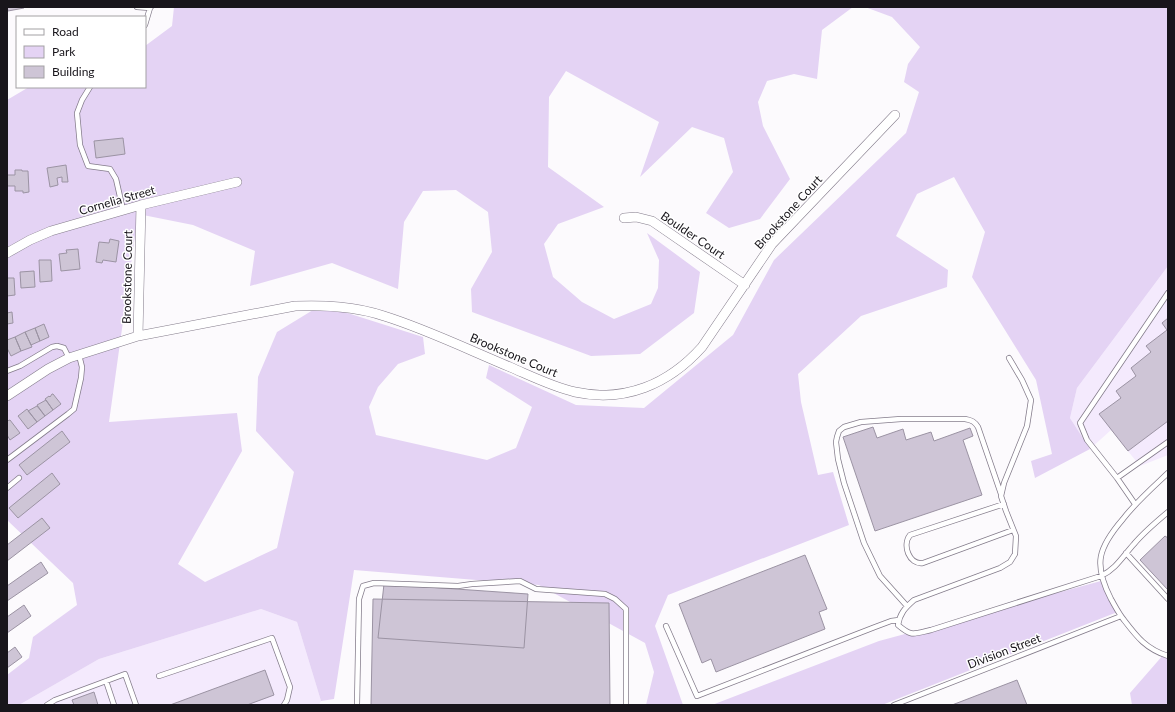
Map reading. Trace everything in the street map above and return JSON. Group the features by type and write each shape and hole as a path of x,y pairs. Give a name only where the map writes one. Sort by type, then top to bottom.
{"street":[{"name":"Brookstone Court","path":"141,205 138,336 295,306 339,306 364,310 397,320 560,388 590,394 632,392 664,379 692,359 702,347 772,244 895,115"},
{"name":"Cornelia Street","path":"7,253 30,240 51,231 141,205 237,182"},
{"name":"Boulder Court","path":"624,218 636,217 652,221 745,285"},
{"path":"7,396 48,369 69,358 138,336"}],"lane":[{"path":"137,7 151,8 146,22"},
{"path":"89,88 82,100 77,113 80,145 88,166 110,169 116,179 123,210"},
{"path":"1135,504 1087,440 1080,423 1168,293"},
{"path":"7,371 20,366 52,347 57,346 64,348 69,358"},
{"path":"7,460 74,409 82,367 79,355"},
{"path":"1001,496 1004,483 1027,426 1030,400 1022,380 1009,358"},
{"path":"907,606 880,576 864,543 844,483 838,459 836,442 840,431 844,427 861,422 901,419 965,419 975,422 1016,536 1015,554 1010,562 1000,568 914,600 907,606 899,616 898,625 909,634 931,630 1110,572 1148,529 1168,512"},
{"path":"1117,478 1168,442"},
{"path":"1168,473 1135,504 1109,536 1102,554 1100,566 1104,585 1121,616 1141,641 1151,649 1168,656"},
{"path":"7,488 19,478"},
{"path":"1004,504 910,535 906,545 911,560 916,563 922,563 1014,530"},
{"path":"1126,553 1168,599"},
{"path":"357,705 359,599 363,586 374,583 458,586 520,581 536,589 605,594 615,599 626,609 626,705"},
{"name":"Division Street","path":"894,705 1121,616"},
{"path":"666,626 697,696 875,627 899,620"},
{"path":"158,676 272,638 290,687 287,700 284,705"},
{"path":"47,705 55,700 125,674 136,705"},
{"path":"106,681 114,705"}],"shaded area":[{"path":"1168,266 1168,455 1140,466 1111,430 1090,449 1070,418 1077,388"},
{"path":"261,609 297,622 321,701 319,705 19,705 99,659"}],"green space":[{"path":"174,7 853,7 822,30 817,79 794,74 767,81 758,102 763,126 790,179 760,219 729,228 706,213 733,172 724,138 692,127 640,177 659,122 566,71 549,97 548,167 604,207 558,224 544,244 553,277 582,302 614,319 651,304 658,288 659,260 647,233 700,272 694,313 640,354 591,356 472,312 471,289 492,252 488,212 456,190 423,191 404,222 398,289 332,263 250,286 255,251 193,225 138,214 109,422 237,413 242,451 178,564 205,582 277,548 294,472 256,431 258,377 277,332 313,310 338,310 423,337 425,354 398,364 378,387 369,407 376,435 487,460 516,448 532,407 486,378 489,365 576,405 644,408 733,335 774,260 906,133 919,92 904,82 908,64 920,47 892,17 865,7 1168,7 1168,266 1077,388 1070,418 1090,449 1035,478 1031,461 1052,454 1036,380 972,277 985,232 954,177 917,194 896,236 948,270 947,287 861,316 798,374 801,402 818,475 833,472 849,525 668,595 655,626 683,705 646,705 654,672 645,643 539,585 354,570 334,699 321,701 297,622 261,609 99,659 19,705 7,705 7,675 29,658 33,637 77,605 73,583 7,520 7,100 27,88 146,88 146,45 172,26"},
{"path":"1101,581 1120,611 882,705 712,705 879,641"},
{"path":"1164,654 1168,655 1168,705 1132,705 1130,693"}],"building":[{"path":"7,7 24,7 24,8 8,11"},
{"path":"123,138 125,154 96,158 94,141"},
{"path":"66,165 68,182 62,182 62,177 57,178 58,185 50,187 47,168"},
{"path":"15,170 28,171 29,192 23,193 23,191 15,191 15,186 7,186 7,175 15,175"},
{"path":"110,239 119,241 116,262 103,260 102,263 96,262 99,242 109,243"},
{"path":"78,249 80,269 61,271 59,254 67,253 66,250"},
{"path":"39,260 51,260 52,281 40,282"},
{"path":"34,271 35,287 21,288 20,272"},
{"path":"7,278 14,278 15,295 7,296"},
{"path":"12,312 13,323 7,324 7,313"},
{"path":"1168,318 1168,421 1128,451 1099,414 1121,398 1116,391 1136,376 1131,368 1151,352 1146,346 1167,330 1162,323"},
{"path":"44,324 49,337 40,341 35,328"},
{"path":"35,328 40,341 31,345 25,332"},
{"path":"25,332 32,347 21,351 15,337"},
{"path":"15,337 21,351 11,356 7,348 7,340"},
{"path":"52,394 61,404 53,410 45,399 49,396 50,397"},
{"path":"46,400 53,410 45,416 37,405"},
{"path":"37,406 45,416 37,422 28,411"},
{"path":"27,409 37,422 28,429 18,416"},
{"path":"10,420 20,433 10,440 7,435 7,421"},
{"path":"873,427 877,438 903,429 906,440 931,432 934,441 970,428 973,436 963,440 982,495 875,531 843,437"},
{"path":"62,431 70,442 27,475 19,465"},
{"path":"52,473 60,484 18,518 9,508"},
{"path":"42,518 50,528 7,561 7,545"},
{"path":"1165,536 1168,538 1168,590 1140,560"},
{"path":"805,555 827,609 819,612 825,629 716,672 711,659 702,663 679,604"},
{"path":"41,562 48,573 7,601 7,586"},
{"path":"384,584 528,594 524,648 378,638"},
{"path":"373,599 609,603 610,705 371,705"},
{"path":"24,605 31,616 7,633 7,617"},
{"path":"15,647 22,657 7,668 7,653"},
{"path":"265,670 274,695 247,705 170,705"},
{"path":"1017,680 1027,705 952,705"},
{"path":"94,692 98,705 74,705 72,700"}]}
